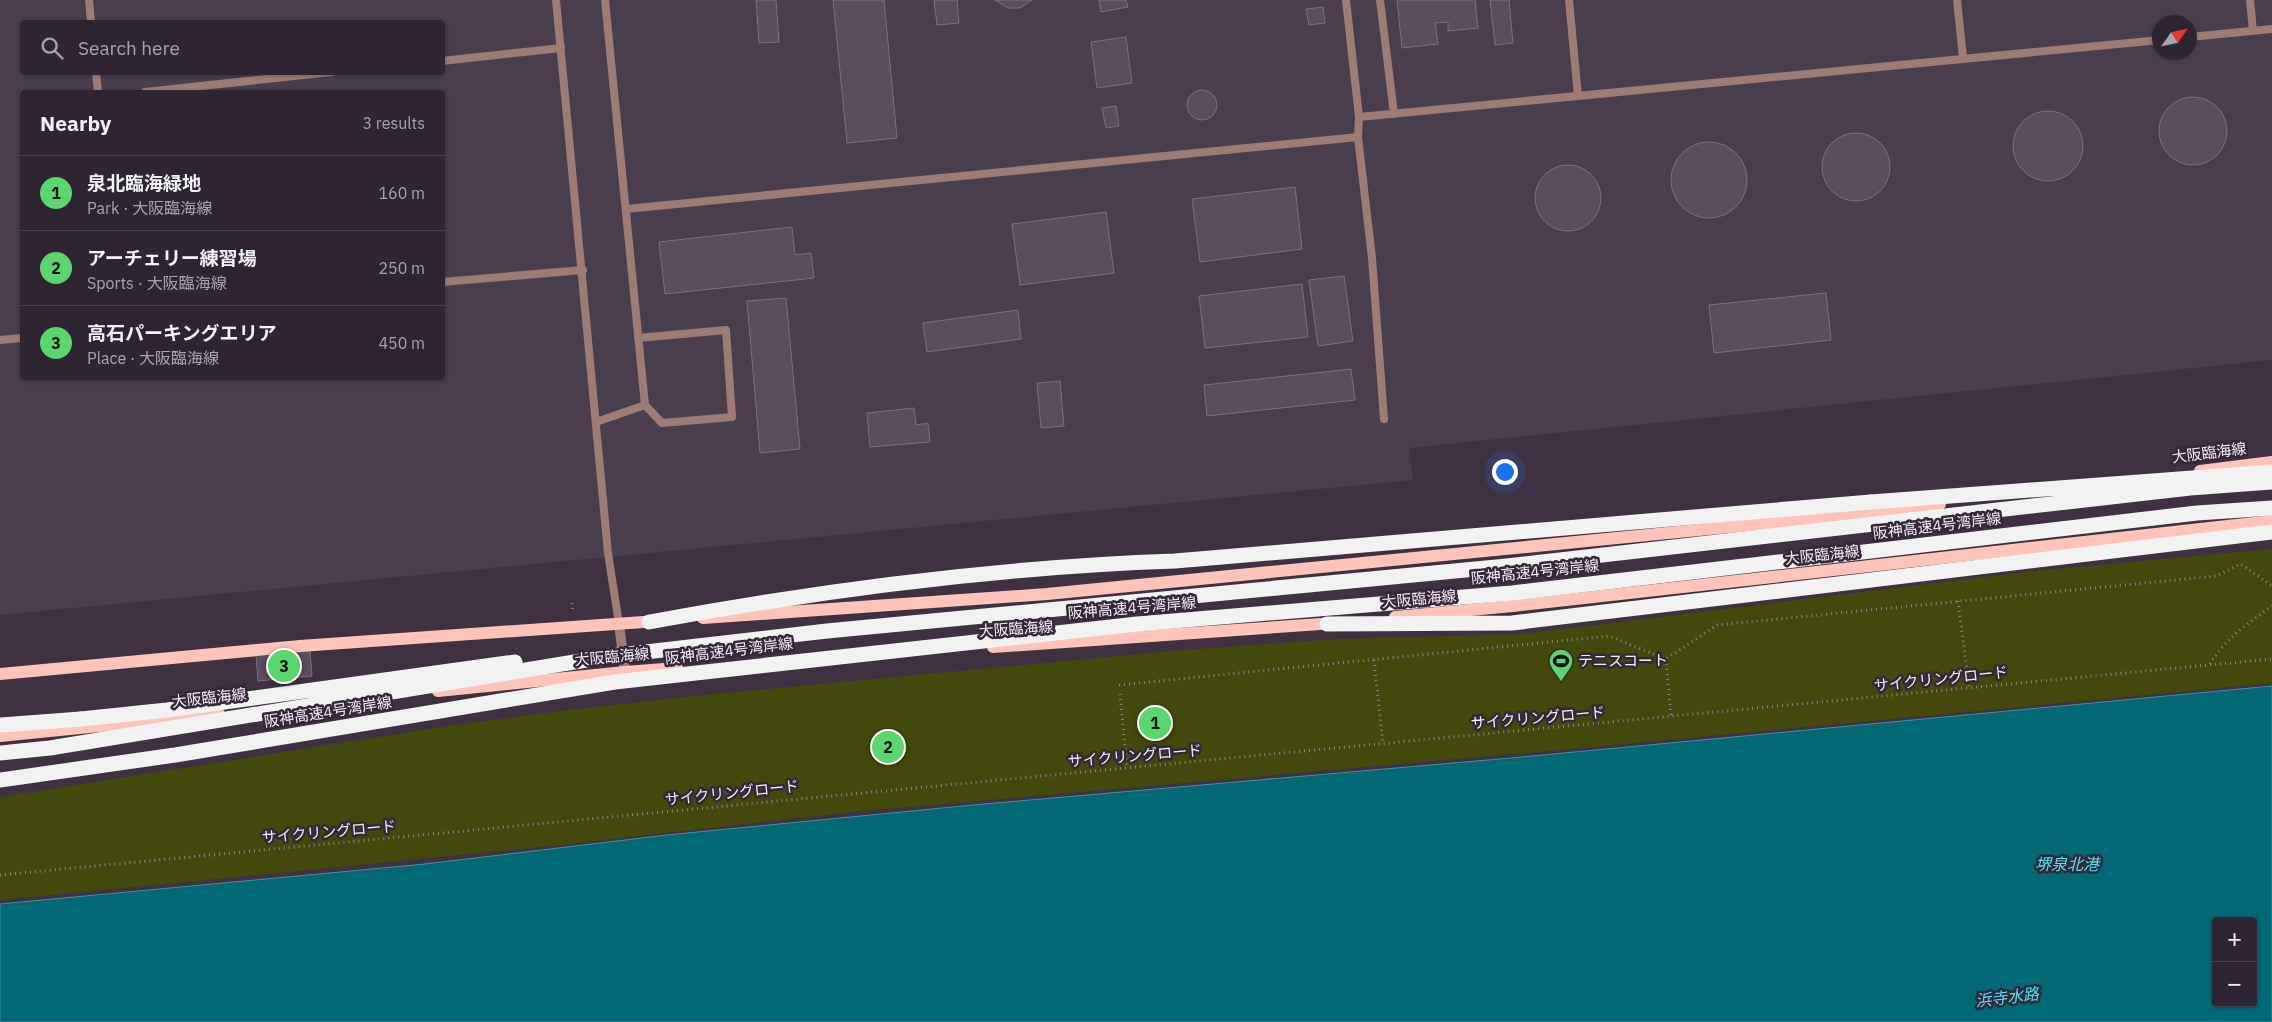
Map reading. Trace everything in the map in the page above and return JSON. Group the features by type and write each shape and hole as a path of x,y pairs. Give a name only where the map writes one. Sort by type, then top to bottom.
{"highway":[{"path":"649,622 754,602 964,576 1085,564 1185,561 2083,485 2272,472"},
{"name":"阪神高速4号湾岸線","path":"0,753 50,748 611,656 828,631 1507,566 2190,488 2272,482"},
{"name":"阪神高速4号湾岸線","path":"0,780 176,755 615,682 1137,624 1512,593 2197,514 2272,508"},
{"path":"1327,624 1512,623 2272,532"},
{"path":"0,729 167,710 520,661 611,656"}],"main road":[{"name":"大阪臨海線","path":"0,674 300,646 1047,594 1852,515 2272,462"},
{"name":"大阪臨海線","path":"0,729 625,672 1327,624 1512,606 2272,521"}],"street":[{"path":"619,624 625,672"}],"lane":[{"path":"89,0 91,20"},
{"path":"556,0 583,270 608,553 619,624"},
{"path":"605,0 638,338 645,405 662,423 732,417 726,330 638,338"},
{"path":"1346,0 1359,117 1358,137 1372,258 1384,418"},
{"path":"1380,0 1394,114"},
{"path":"1569,0 1578,96"},
{"path":"1957,0 1963,58"},
{"path":"2250,0 2253,31"},
{"path":"2197,36 2272,29"},
{"path":"1359,117 2152,41"},
{"path":"445,61 561,48"},
{"path":"96,75 98,90"},
{"path":"165,90 304,75"},
{"path":"626,209 1358,137"},
{"path":"445,282 583,270"},
{"path":"0,340 20,338"},
{"path":"596,422 645,405"}],"path":[{"path":"1666,659 1717,625 2216,576 2241,564 2272,586"},
{"path":"1958,601 1969,687"},
{"path":"2210,664 2218,650 2239,629 2272,606"},
{"path":"1119,685 1609,636 1666,659"},
{"path":"1666,659 1672,716"},
{"name":"サイクリングロード","path":"0,875 2272,659"},
{"path":"1374,660 1382,743"},
{"path":"1120,694 1127,768"}],"shaded area":[{"path":"0,0 2272,0 2272,360 1409,448 1413,480 0,615"}],"green space":[{"path":"2272,549 2272,683 1581,748 852,812 531,848 0,900 0,797 449,726 694,696 1183,650 1338,639 1522,634 2034,571"}],"water":[{"name":"堺泉北港","path":"2272,686 2272,1022 0,1022 0,904 425,864 667,835 973,805 1522,757"}],"building":[{"path":"756,0 776,0 779,42 759,43"},
{"path":"833,0 884,0 897,138 847,143"},
{"path":"934,0 957,0 959,23 937,25"},
{"path":"995,0 1032,0 1020,8 1008,8"},
{"path":"1099,0 1126,0 1128,7 1101,12"},
{"path":"1397,0 1475,0 1478,28 1448,31 1448,22 1435,23 1438,44 1402,48"},
{"path":"1490,0 1509,0 1513,43 1495,45"},
{"path":"1323,7 1325,23 1309,25 1306,9"},
{"path":"1126,37 1132,83 1097,88 1091,42"},
{"path":"1202,90 1213,94 1217,105 1213,116 1202,120 1191,116 1187,105 1191,94"},
{"path":"2186,97 2200,97 2212,102 2222,112 2227,124 2227,138 2222,150 2212,160 2200,165 2186,165 2174,160 2164,150 2159,138 2159,124 2164,112 2174,102"},
{"path":"1116,106 1119,126 1106,128 1102,108"},
{"path":"2048,111 2061,114 2073,121 2080,133 2083,146 2080,159 2073,171 2061,178 2048,181 2035,178 2023,171 2016,159 2013,146 2016,133 2023,121 2035,114"},
{"path":"1856,133 1869,136 1880,143 1887,154 1890,167 1887,180 1880,191 1869,198 1856,201 1843,198 1832,191 1825,180 1822,167 1825,154 1832,143 1843,136"},
{"path":"1709,142 1724,145 1736,153 1744,165 1747,180 1744,195 1736,207 1724,215 1709,218 1694,215 1682,207 1674,195 1671,180 1674,165 1682,153 1694,145"},
{"path":"1562,165 1574,165 1586,170 1596,180 1601,192 1599,211 1586,226 1574,231 1562,231 1550,226 1540,216 1535,204 1535,192 1540,180 1550,170"},
{"path":"1295,187 1302,249 1200,262 1192,199"},
{"path":"1106,212 1114,273 1020,285 1012,224"},
{"path":"792,227 795,255 811,253 814,278 665,294 659,242"},
{"path":"1344,276 1353,341 1318,346 1309,280"},
{"path":"1302,284 1308,337 1205,348 1199,296"},
{"path":"1826,293 1831,340 1714,353 1709,305"},
{"path":"786,298 800,449 760,453 747,301"},
{"path":"1018,310 1021,339 927,352 923,323"},
{"path":"1351,369 1355,400 1207,416 1204,385"},
{"path":"1060,381 1064,426 1041,428 1037,383"},
{"path":"914,408 916,425 928,423 930,442 870,447 867,413"},
{"path":"310,651 312,676 258,681 256,655"}],"place":[{"name":"高石パーキングエリア","path":"284,666"},
{"name":"テニスコート","path":"1561,682"},
{"name":"泉北臨海緑地","path":"1155,723"},
{"name":"アーチェリー練習場","path":"888,747"}],"water label":[{"name":"浜寺水路","path":"2007,997"}]}
